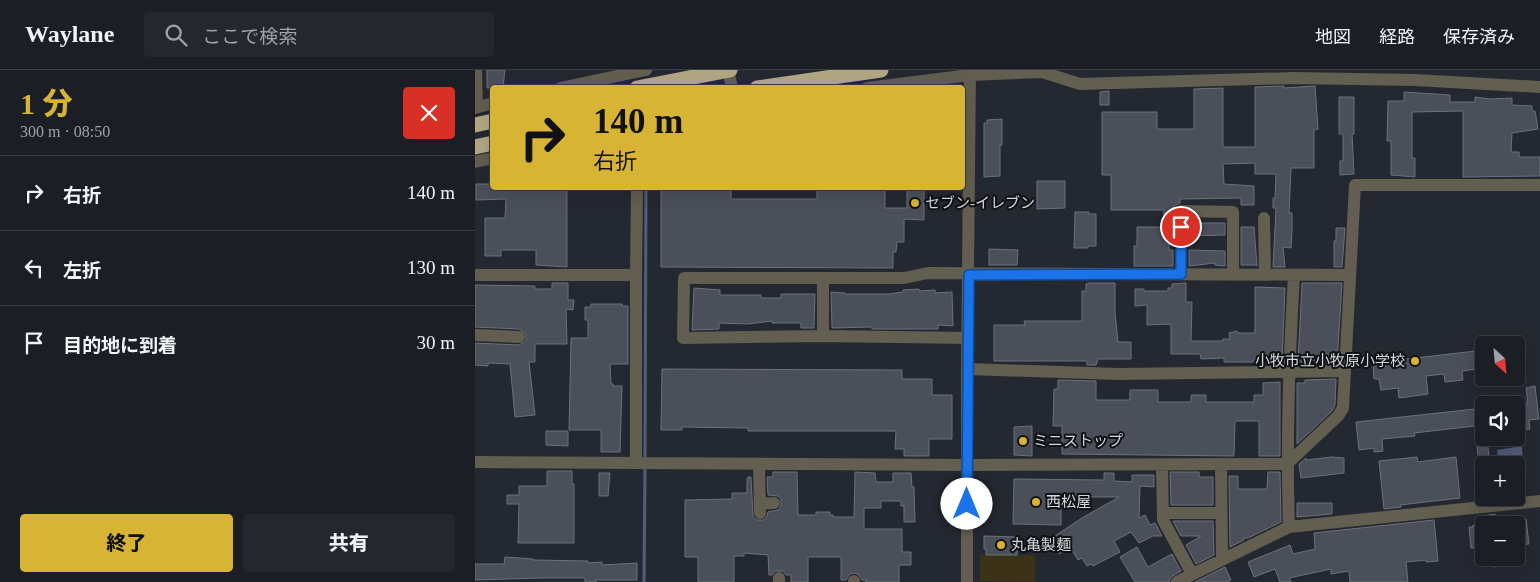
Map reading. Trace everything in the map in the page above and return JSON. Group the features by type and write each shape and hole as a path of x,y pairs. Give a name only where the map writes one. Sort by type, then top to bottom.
{"highway":[{"path":"652,85 729,70"},
{"path":"778,85 881,70"},
{"path":"475,125 490,122"},
{"path":"475,147 490,144"}],"street":[{"path":"476,70 476,107 490,104"},
{"path":"574,85 646,70"},
{"path":"729,70 732,85"},
{"path":"809,70 810,85"},
{"path":"967,582 970,72"},
{"path":"886,85 970,72 1042,72 1080,84 1163,76 1293,74 1540,87"},
{"path":"475,162 490,159"},
{"path":"475,462 967,465 1287,464 1338,416 1343,408 1343,371 1355,185 1540,185"},
{"path":"637,190 635,275 642,462"},
{"path":"1181,274 1181,211 1233,212 1233,274"},
{"path":"1264,218 1265,275"},
{"path":"968,338 823,336 683,338 684,278 903,278 928,274 1350,275"},
{"path":"475,275 635,275"},
{"path":"1289,527 1287,464 1294,275"},
{"path":"823,279 823,336"},
{"path":"475,335 519,337"},
{"path":"967,369 1119,374 1343,371"},
{"path":"759,464 760,509 774,503"},
{"path":"1163,464 1163,520 1192,574"},
{"path":"1221,465 1222,560"},
{"path":"1177,582 1289,527 1540,501"},
{"path":"1163,513 1221,514"}],"shaded area":[{"path":"980,555 1035,555 1035,582 980,581"}],"water":[{"path":"1522,446 1522,456 1497,456 1497,450"}],"building":[{"path":"487,70 505,70 503,85 490,85 490,88 487,88"},
{"path":"1284,86 1284,88 1315,86 1318,129 1314,130 1314,168 1291,168 1289,213 1292,213 1291,248 1283,247 1285,267 1273,267 1276,208 1273,208 1273,198 1275,198 1276,174 1255,174 1255,163 1223,164 1224,184 1254,186 1254,205 1241,205 1241,198 1180,199 1180,203 1174,206 1173,236 1169,237 1169,250 1173,250 1173,266 1134,266 1134,246 1137,246 1137,227 1163,227 1164,210 1111,210 1111,175 1102,175 1102,112 1157,112 1157,129 1194,129 1194,89 1223,88 1223,147 1255,147 1255,87"},
{"path":"1109,91 1109,105 1100,105 1100,92"},
{"path":"1404,92 1450,95 1450,102 1475,102 1475,97 1490,99 1512,98 1512,105 1532,106 1532,111 1535,111 1538,129 1512,133 1511,152 1519,152 1519,157 1540,157 1540,176 1463,177 1463,111 1412,112 1412,158 1415,158 1415,177 1391,175 1391,141 1387,141 1388,101 1404,101"},
{"path":"1339,97 1354,97 1354,134 1352,134 1354,174 1340,175 1340,161 1343,161 1343,134 1339,134"},
{"path":"1002,119 1000,176 984,177 984,123 987,123 987,120"},
{"path":"1037,181 1065,181 1065,208 1037,209"},
{"path":"476,184 490,184 490,190 567,190 567,267 536,265 536,250 501,250 501,256 485,256 485,218 505,218 506,199 476,200"},
{"path":"661,190 731,190 731,199 817,199 817,190 885,190 885,208 907,208 907,190 924,190 924,220 904,219 904,242 897,242 896,252 893,252 893,268 661,267"},
{"path":"1075,212 1096,214 1096,246 1074,248"},
{"path":"1189,223 1225,223 1225,235 1189,236"},
{"path":"1241,227 1254,227 1257,266 1241,265"},
{"path":"1336,228 1345,228 1342,267 1334,267"},
{"path":"989,249 1018,250 1017,265 989,265"},
{"path":"1189,250 1225,251 1225,266 1215,265 1215,263 1189,266"},
{"path":"552,283 568,283 568,300 574,300 573,310 566,309 567,344 535,344 535,362 529,362 535,415 515,417 510,364 488,363 488,366 475,365 475,343 519,345 526,341 526,334 519,329 475,327 475,285 535,286 535,289 552,289"},
{"path":"1115,283 1118,342 1131,342 1131,359 1098,359 1096,365 1087,365 1087,361 994,361 994,325 1025,325 1024,321 1082,321 1082,291 1086,291 1086,284"},
{"path":"1186,283 1186,302 1192,302 1191,341 1223,341 1223,339 1230,339 1229,333 1237,331 1238,333 1255,333 1255,287 1285,288 1282,362 1277,362 1277,359 1255,359 1255,362 1224,362 1224,358 1201,359 1200,354 1171,354 1171,324 1147,325 1147,305 1135,306 1135,289 1168,291 1168,288 1172,288 1172,284"},
{"path":"1302,283 1342,283 1337,363 1307,360 1307,362 1298,362"},
{"path":"694,288 720,290 720,295 761,295 761,298 781,298 781,294 815,294 814,328 801,328 801,323 772,323 772,321 748,324 719,323 719,329 692,330"},
{"path":"919,289 919,291 935,290 935,293 952,292 953,326 938,325 938,329 832,328 831,292 845,294 889,294 903,292 903,290"},
{"path":"591,304 622,304 622,306 628,306 628,364 610,364 611,384 613,386 622,386 620,452 601,452 601,430 569,430 571,338 588,338 588,320 585,320 585,307 591,307"},
{"path":"1475,351 1475,369 1462,371 1463,380 1445,382 1444,374 1426,376 1428,394 1399,398 1398,388 1381,390 1379,379 1374,379 1373,363"},
{"path":"662,369 902,370 902,379 932,379 932,395 952,395 952,439 929,439 929,456 904,456 904,449 895,449 896,431 748,431 748,428 682,427 682,430 661,430"},
{"path":"1336,379 1335,405 1332,411 1297,444 1297,383 1305,383 1305,380"},
{"path":"1058,380 1096,381 1096,400 1130,400 1130,390 1158,390 1158,402 1191,402 1191,395 1206,395 1206,402 1254,402 1254,395 1263,395 1263,383 1280,382 1280,456 1259,456 1259,421 1235,421 1234,456 1062,454 1062,426 1053,426 1054,389 1058,389"},
{"path":"1535,386 1539,419 1529,420 1530,429 1525,430 1525,403 1528,403 1526,388"},
{"path":"1475,409 1475,426 1414,433 1415,436 1382,439 1383,451 1374,452 1374,448 1359,450 1356,422"},
{"name":"ミニストップ","path":"1032,426 1032,456 1014,455 1014,427"},
{"path":"546,431 568,431 568,446 546,445"},
{"path":"1477,446 1488,446 1489,456 1478,456"},
{"path":"1332,457 1344,458 1344,473 1301,478 1299,464 1306,458 1306,460"},
{"path":"1417,457 1418,462 1456,457 1460,498 1400,505 1401,507 1384,509 1379,461"},
{"path":"547,471 572,471 572,484 574,484 574,543 518,543 519,504 507,504 507,495 519,495 519,486 547,486"},
{"path":"773,472 797,472 798,515 816,515 816,512 830,512 830,515 833,515 833,517 854,517 855,472 875,473 876,482 893,482 893,473 911,473 912,487 914,487 915,522 904,522 904,506 901,506 901,501 881,501 881,508 864,508 864,529 902,529 902,552 911,552 911,565 899,565 899,582 866,582 858,574 854,573 850,574 846,580 841,580 841,557 808,557 808,582 791,582 791,575 786,575 783,571 775,571 772,575 769,575 768,555 744,553 744,556 734,556 734,582 698,582 698,557 685,557 685,500 732,499 732,493 747,493 747,479 751,477 753,517 757,520 764,520 768,512 778,510 781,506 781,499 778,496 768,495 767,477 773,477"},
{"path":"1170,472 1199,472 1199,477 1213,477 1213,505 1171,505"},
{"path":"1268,472 1280,472 1281,522 1248,538 1244,538 1244,540 1230,547 1229,476 1238,476 1238,489 1267,489"},
{"path":"599,473 610,473 608,496 599,496"},
{"path":"1104,473 1114,473 1114,481 1132,482 1132,475 1154,475 1154,487 1140,486 1139,518 1145,515 1150,525 1155,523 1162,536 1153,536 1139,543 1131,532 1114,541 1120,552 1093,566 1091,564 1087,566 1082,558 1078,560 1070,547 1059,554 1049,540 1119,497 1061,497 1061,525 1013,524 1014,479 1104,480"},
{"path":"1297,503 1332,503 1332,514 1297,517"},
{"path":"1526,519 1529,544 1525,544"},
{"path":"1434,520 1438,561 1406,562 1408,582 1350,582 1349,571 1331,574 1331,569 1289,578 1291,582 1280,582 1275,569 1254,577 1248,562 1290,545 1293,554 1315,549 1314,533"},
{"path":"1173,521 1213,521 1214,555 1196,564 1186,545 1201,536 1181,536"},
{"path":"1475,525 1475,548 1471,548 1469,527 1473,527"},
{"name":"丸亀製麺","path":"984,536 1018,537 1017,555 986,555"},
{"path":"1137,547 1148,567 1172,554 1181,571 1171,577 1169,582 1135,582 1120,557"},
{"path":"505,557 533,560 588,561 588,563 602,562 602,565 637,563 637,580 596,580 596,582 585,582 585,578 539,578 475,580 475,564 504,564"},
{"path":"1225,567 1231,580 1227,582 1195,582"}],"waterway":[{"path":"645,459 646,190"},
{"path":"644,582 645,465"}],"place":[{"name":"セブン-イレブン","path":"915,203"},
{"name":"小牧市立小牧原小学校","path":"1415,361"},
{"name":"ミニストップ","path":"1023,441"},
{"name":"西松屋","path":"1036,502"},
{"name":"丸亀製麺","path":"1001,545"}],"route":[{"path":"967,504 969,275 1181,274 1181,227"}]}
